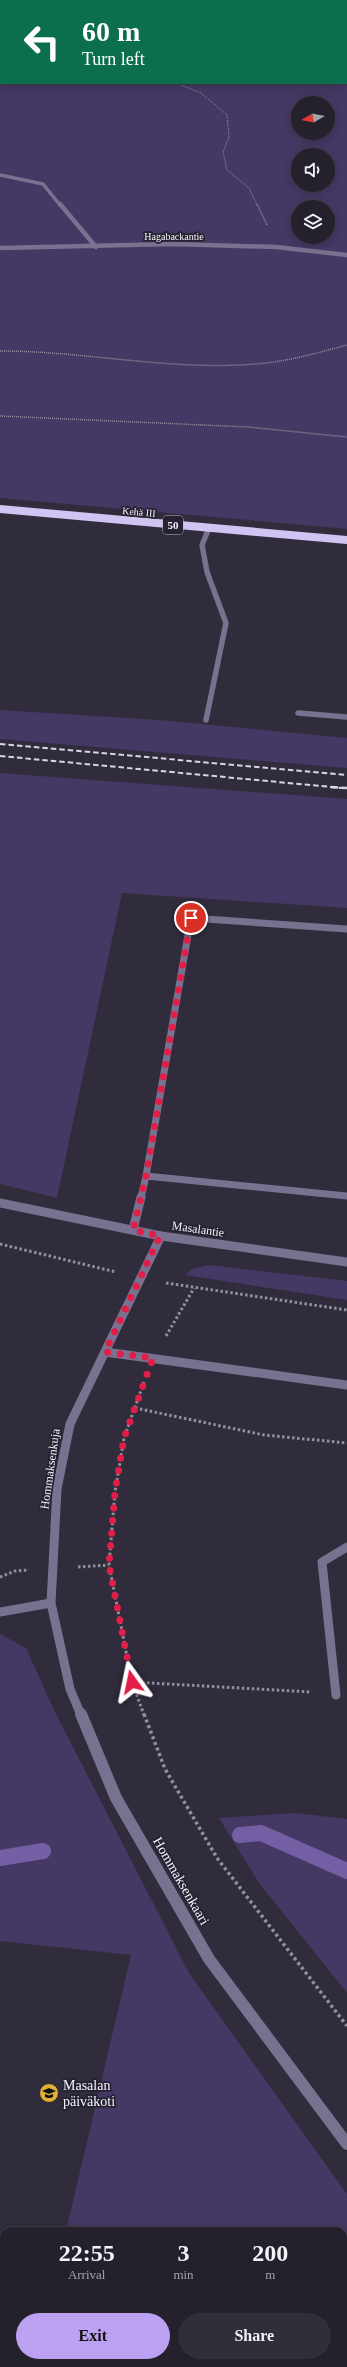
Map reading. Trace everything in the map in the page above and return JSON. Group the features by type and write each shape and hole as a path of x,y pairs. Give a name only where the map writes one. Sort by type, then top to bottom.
{"highway":[{"name":"Kehä III","path":"0,509 347,540"}],"street":[{"path":"0,175 43,184 96,247"},
{"name":"Hagabackantie","path":"0,248 96,247 172,244 276,247 347,255"},
{"path":"206,720 226,623 207,572 202,545 209,528"},
{"path":"298,713 347,717"},
{"path":"133,1230 146,1176 191,918 347,929"},
{"path":"146,1176 347,1196"},
{"name":"Masalantie","path":"0,1203 160,1236 347,1262"},
{"name":"Hommaksenkuja","path":"52,1602 57,1489 70,1424 160,1236"},
{"path":"105,1352 347,1385"},
{"path":"336,1695 322,1562 347,1547"},
{"path":"0,1612 52,1602"},
{"name":"Hommaksenkaari","path":"52,1602 70,1689 116,1798 209,1959 347,2144"}],"path":[{"path":"179,84 202,92 227,115 229,137 223,152 227,170 249,188 276,247"},
{"path":"0,351 80,352 213,365 244,365 280,361 347,344"},
{"path":"0,416 248,427 347,437"},
{"path":"0,1244 110,1270"},
{"path":"177,1285 347,1310"},
{"path":"194,1288 153,1358 124,1438 115,1492 109,1565 132,1682 165,1769 217,1858 347,2026"},
{"path":"135,1408 264,1435 347,1443"},
{"path":"132,1682 300,1690 336,1695"}],"shaded area":[{"path":"0,84 347,84 347,529 0,498"},
{"path":"0,710 159,720 347,738 347,768 0,739"},
{"path":"0,773 347,799 347,908 122,893 57,1198 0,1184"},
{"path":"209,1265 347,1281 347,1300 185,1275 192,1269"},
{"path":"0,1634 26,1648 55,1712 189,1973 347,2194 347,2227 67,2227 131,1955 0,1941"},
{"path":"295,1813 347,1819 347,1993 259,1883 219,1818"}],"waterway":[{"path":"240,1835 261,1833 347,1871"},
{"path":"0,1858 43,1851"}],"railway":[{"path":"0,744 347,775"},
{"path":"0,756 332,787"},
{"path":"332,787 347,788"},
{"path":"332,787 342,788"}],"place":[{"name":"Masalan päiväkoti","path":"49,2093"}],"route":[{"path":"132,1682 109,1565 115,1492 124,1438 153,1358 105,1352 160,1236 133,1230 146,1176 191,918"}]}
